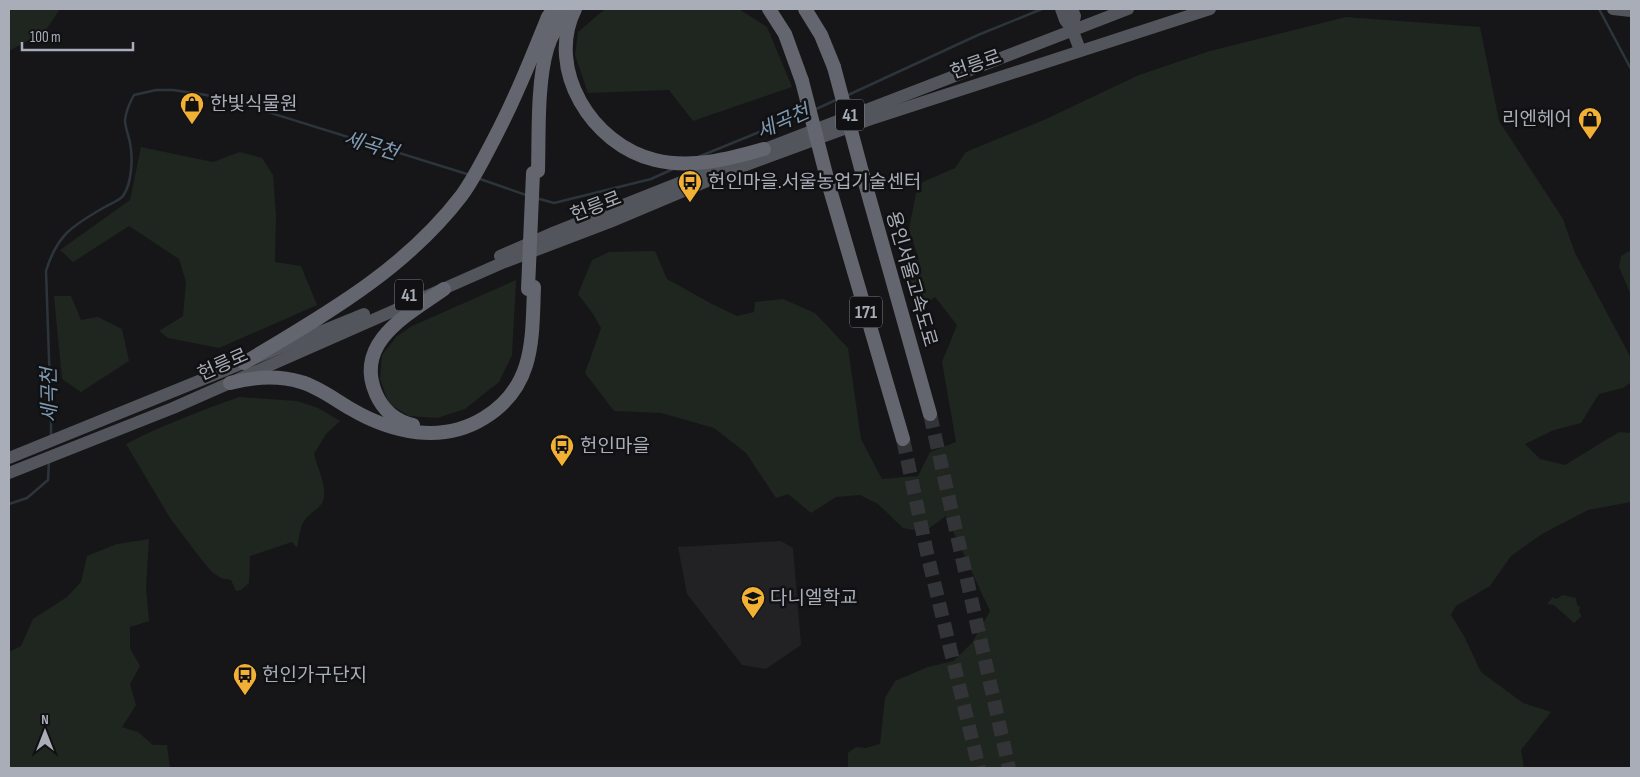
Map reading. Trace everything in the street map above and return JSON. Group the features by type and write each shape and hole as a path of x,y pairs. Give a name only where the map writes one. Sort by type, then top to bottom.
{"highway":[{"path":"244,363 341,304 376,279 417,244 462,195 486,156 511,108 548,18 554,9"},
{"path":"536,172 539,60 544,38 558,9"},
{"path":"230,383 260,378 296,380 316,388 363,416 388,426 422,433 440,433 456,430 477,422 495,410 508,398 522,379 532,341 531,288 543,64 551,36 569,9"},
{"path":"575,9 567,27 565,45 566,66 573,88 601,129 620,144 644,157 666,162 691,163 719,160 764,149"},
{"name":"171","path":"769,9 785,34 802,81 829,186 903,439"},
{"name":"용인서울고속도로","path":"805,9 821,35 834,67 930,414"},
{"path":"444,289 390,328 380,339 373,356 371,375 377,396 383,407 391,415 409,424 436,427 457,424 483,412 504,394 515,376 523,352 531,288"}],"main road":[{"name":"헌릉로","path":"9,458 353,319 555,232 1072,29 1128,9"},
{"name":"헌릉로","path":"9,473 174,408 502,263 610,222 775,154 868,120 1210,9"},
{"path":"1613,9 1631,10"},
{"path":"1067,10 1075,16 1072,29 1080,50"}],"shaded area":[{"path":"9,9 60,9 45,31 9,51"},
{"path":"605,9 739,9 767,27 792,87 693,121 669,90 588,93 575,55 578,32"},
{"path":"1346,17 1480,27 1499,121 1563,219 1575,253 1631,358 1631,382 1623,388 1599,394 1581,423 1554,430 1525,444 1540,459 1565,465 1619,432 1631,433 1631,502 1588,510 1542,534 1511,556 1490,586 1456,606 1451,615 1464,636 1481,672 1523,703 1551,712 1521,750 1524,768 848,768 848,753 856,747 866,748 880,744 885,698 895,681 928,667 953,661 972,643 990,611 946,516 924,532 903,528 878,504 860,495 836,497 811,513 788,494 776,498 746,453 714,428 661,413 614,411 585,373 601,328 578,294 592,260 609,252 655,251 667,279 737,316 754,312 755,302 783,299 815,313 848,348 861,439 882,479 918,476 930,452 956,442 942,362 957,325 935,297 922,306 907,290 899,256 919,260 909,229 918,184 955,168 966,152 1046,119 1139,75 1210,51"},
{"path":"141,147 213,162 240,152 262,158 273,175 276,215 275,262 301,266 317,305 219,348 168,338 159,331 183,316 186,282 179,259 129,226 73,262 60,250 130,200"},
{"path":"1631,250 1631,295 1619,267 1621,256"},
{"path":"516,280 512,355 499,382 465,409 437,418 409,416 389,404 380,379 382,355 397,336 412,326"},
{"path":"54,296 71,296 81,320 98,317 122,329 129,361 81,392 62,379"},
{"path":"239,397 297,401 318,408 340,421 326,434 314,454 323,481 324,497 319,507 304,521 297,548 292,542 250,556 249,583 241,590 236,591 231,580 221,578 212,572 170,518 126,444 182,419"},
{"path":"149,539 146,587 149,621 130,627 130,648 140,666 130,684 136,705 122,727 138,732 153,745 167,745 170,768 9,768 9,652 21,646 33,619 67,597 81,582 87,556 117,544"},
{"name":"다니엘학교","path":"781,541 793,548 801,645 766,669 742,665 687,594 678,547"},
{"path":"1563,595 1576,598 1577,605 1580,607 1579,612 1582,616 1574,623 1554,605 1547,604 1553,597 1556,599"}],"waterway":[{"name":"세곡천","path":"846,96 978,35 1042,9"},
{"name":"세곡천","path":"1599,9 1631,69"},
{"name":"세곡천","path":"51,436 46,271 55,248 67,233 83,220 119,199 126,191 130,177 131,156 125,120 128,107 134,95 156,90 173,90 206,95 245,105 470,175"},
{"name":"세곡천","path":"814,110 838,99"},
{"name":"세곡천","path":"698,157 806,113"},
{"name":"세곡천","path":"536,198 554,203 651,179 673,169"},
{"name":"세곡천","path":"480,179 526,195"},
{"name":"세곡천","path":"9,504 27,498 48,480 49,461"}],"tunnel":[{"path":"930,414 1009,768"},
{"path":"903,439 927,553 979,768"}],"place":[{"name":"한빛식물원","path":"192,125"},
{"name":"리엔헤어","path":"1590,140"},
{"name":"헌인마을.서울농업기술센터","path":"690,203"},
{"name":"헌인마을","path":"562,467"},
{"name":"다니엘학교","path":"753,619"},
{"name":"헌인가구단지","path":"245,696"}]}
